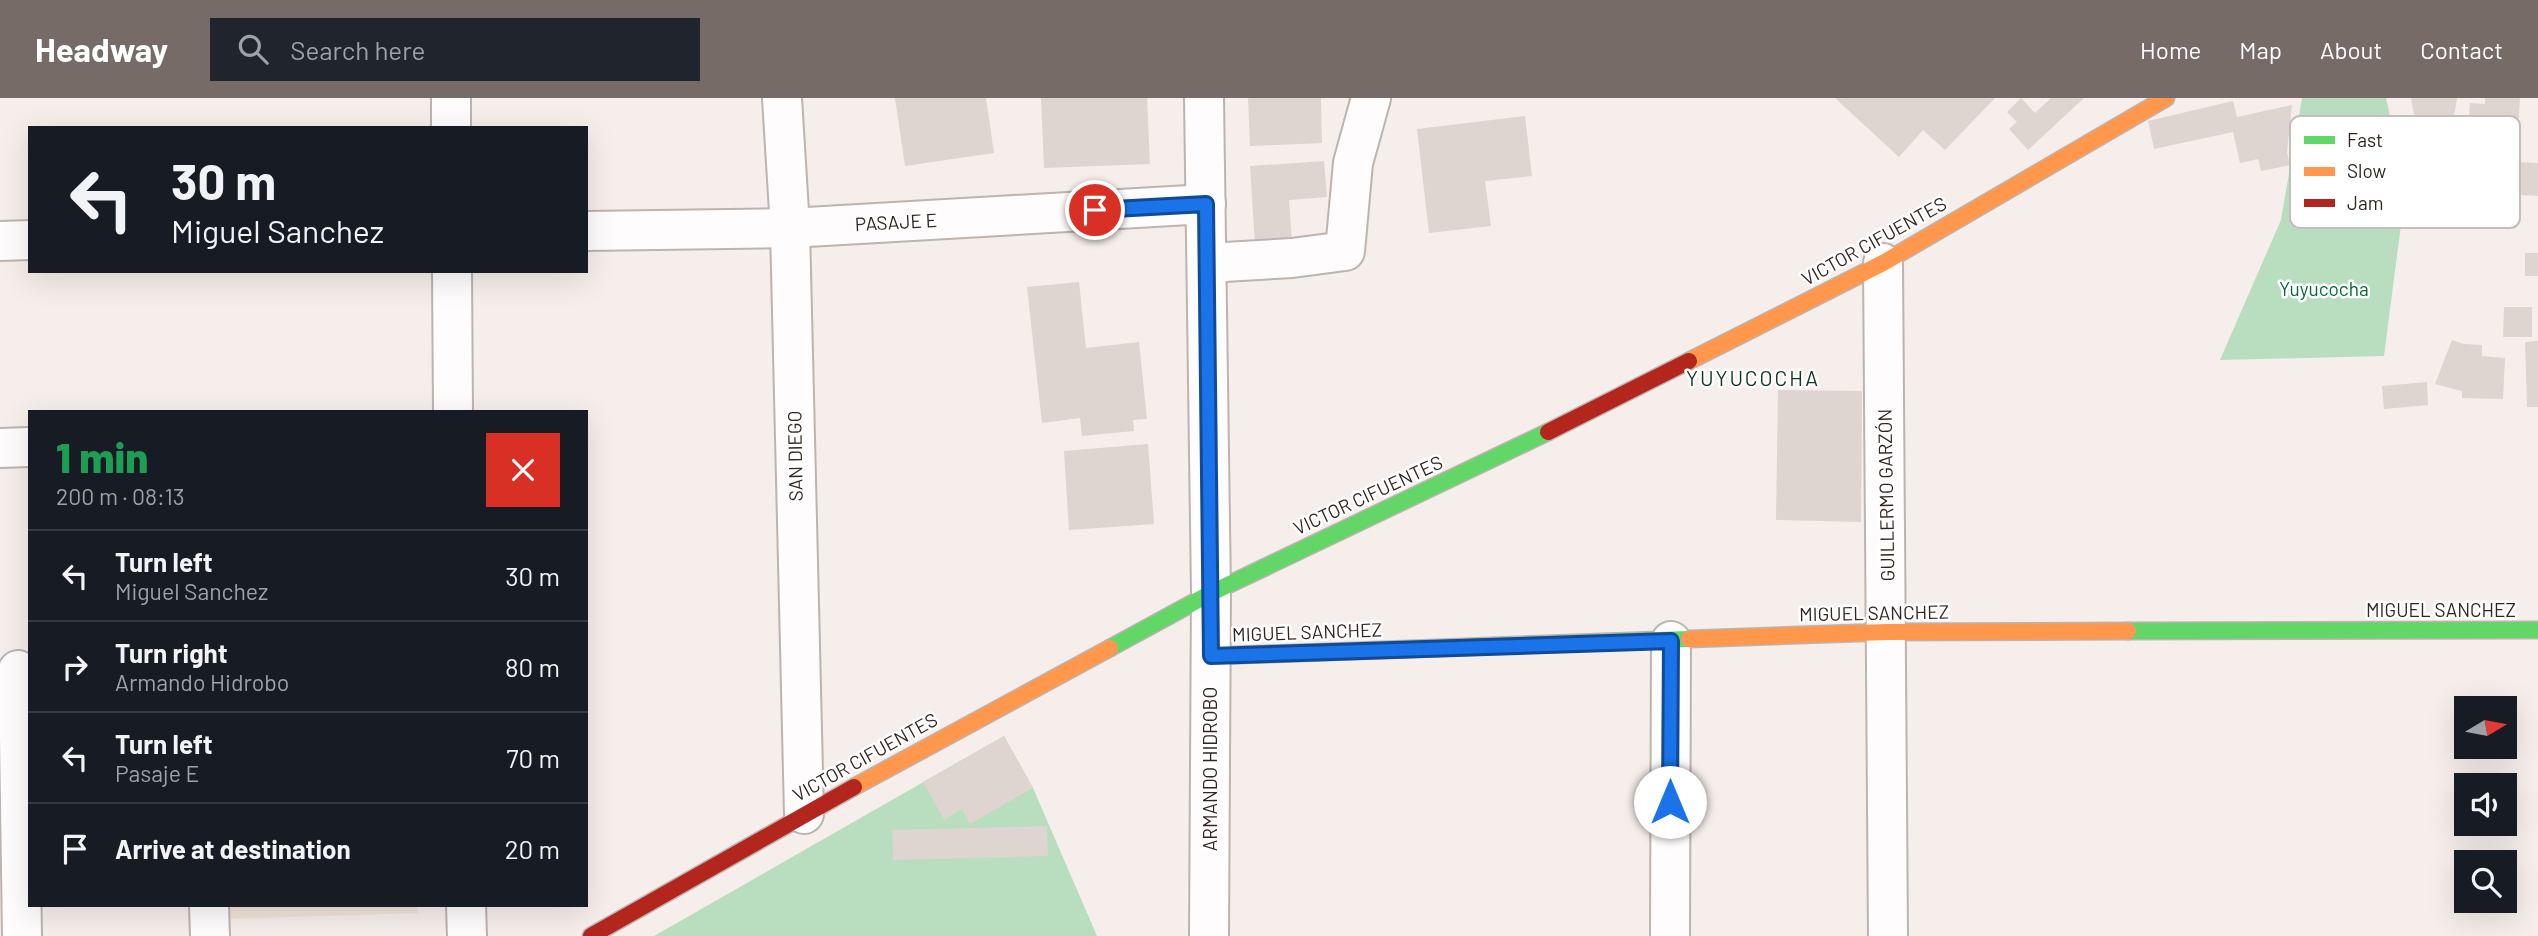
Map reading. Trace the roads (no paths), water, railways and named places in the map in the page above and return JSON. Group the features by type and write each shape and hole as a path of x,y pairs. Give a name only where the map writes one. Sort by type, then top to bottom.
{"street":[{"path":"451,98 451,126"},
{"name":"SAN DIEGO","path":"782,98 790,228 804,814"},
{"name":"ARMANDO HIDROBO","path":"1204,98 1212,593 1209,936"},
{"path":"1207,263 1292,258 1345,251 1353,163 1371,98"},
{"name":"VICTOR CIFUENTES","path":"591,936 804,814 1212,593 1541,436 1883,263 2166,98"},
{"name":"PASAJE E","path":"588,231 790,228 1206,204"},
{"path":"0,241 28,240"},
{"name":"GUILLERMO GARZÓN","path":"1883,263 1888,936"},
{"path":"452,273 453,410"},
{"path":"0,448 28,447"},
{"name":"MIGUEL SANCHEZ","path":"1211,656 1887,632 2538,630"},
{"path":"1670,936 1671,641"},
{"path":"16,670 23,936"},
{"path":"209,907 210,936"},
{"path":"466,907 467,936"}],"district":[{"name":"YUYUCOCHA","path":"1753,379"}],"park label":[{"name":"Yuyucocha","path":"2324,289"}]}
